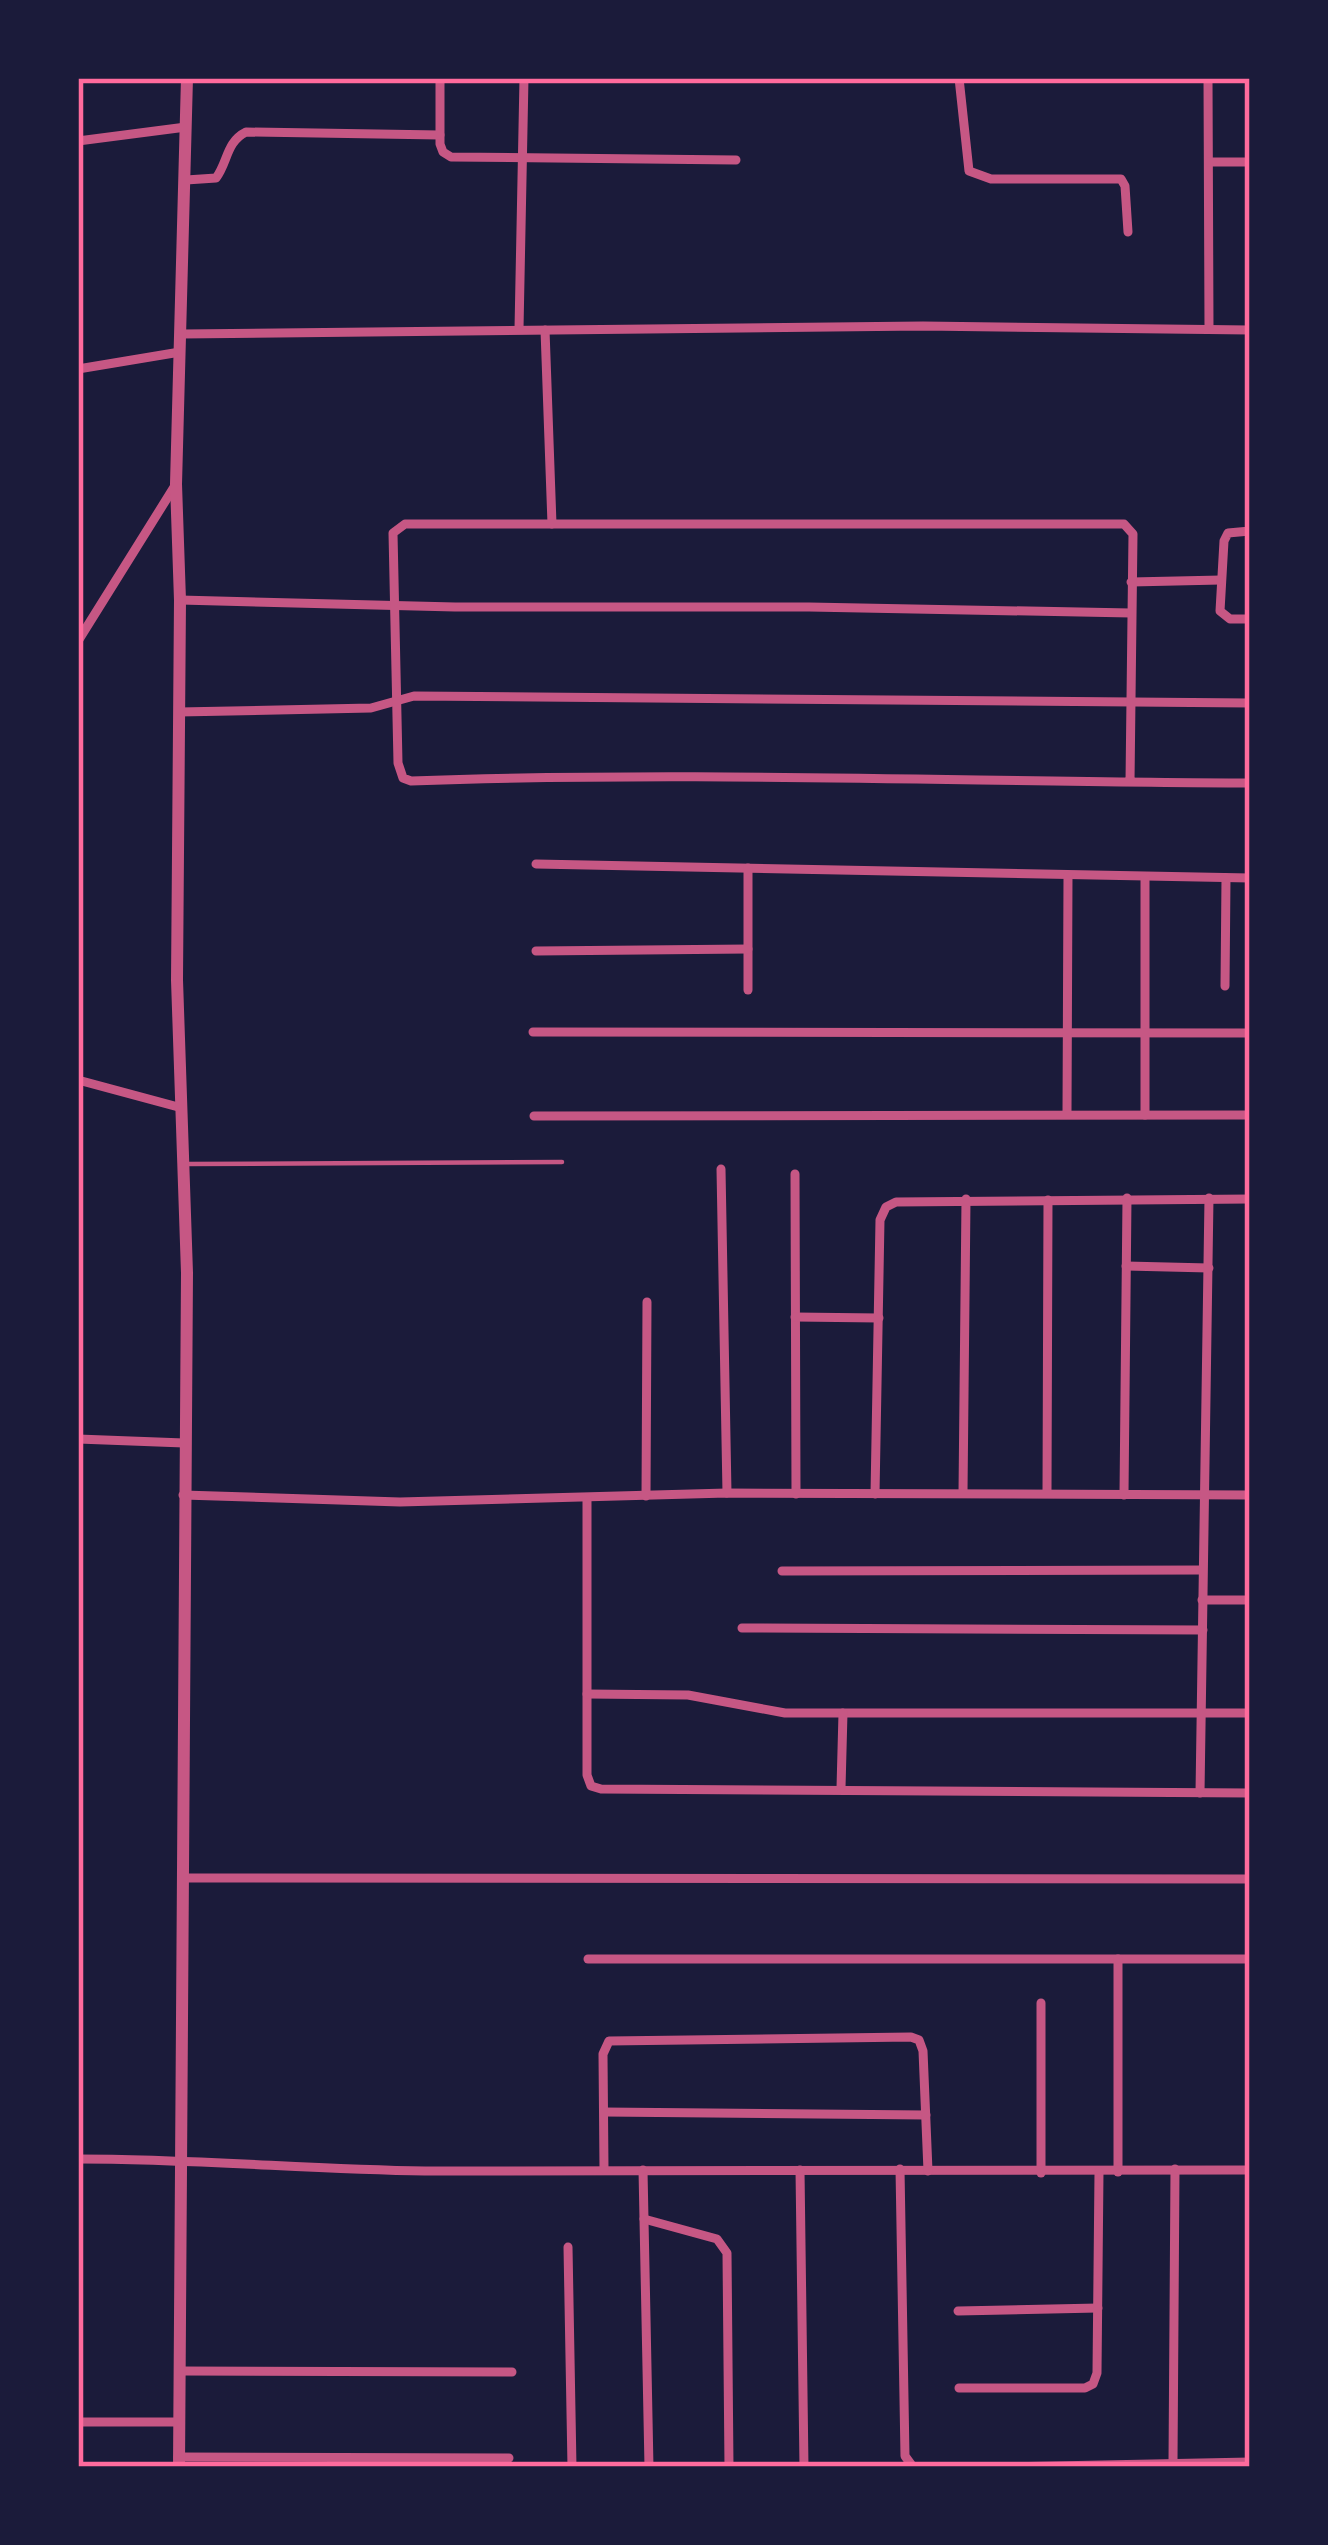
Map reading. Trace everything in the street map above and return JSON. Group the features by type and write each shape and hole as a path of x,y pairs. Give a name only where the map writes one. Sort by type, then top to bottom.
{"street":[{"path":"187,78 176,484 180,600 177,980 185,1164 179,2462 509,2458"},
{"path":"440,78 440,135 443,152 451,157 736,160"},
{"path":"519,329 524,78"},
{"path":"959,78 964,160 969,171 991,179 1121,179 1128,232"},
{"path":"1208,78 1209,329"},
{"path":"78,141 186,127"},
{"path":"185,180 216,178 236,137 246,132 440,135"},
{"path":"1209,162 1250,162"},
{"path":"182,334 922,326 1250,330"},
{"path":"544,330 552,524"},
{"path":"78,369 180,352"},
{"path":"78,641 176,484"},
{"path":"1130,782 1133,534 1124,524 398,526 392,541 399,772 411,781 666,775 1130,782 1250,783"},
{"path":"1250,530 1228,533 1221,580 1223,617 1250,619"},
{"path":"1131,582 1221,580"},
{"path":"180,600 1131,613"},
{"path":"179,712 371,708 414,696 1250,703"},
{"path":"536,864 1250,878"},
{"path":"748,868 748,990"},
{"path":"1067,1114 1068,876"},
{"path":"1145,877 1145,1114"},
{"path":"1225,986 1226,878"},
{"path":"536,951 748,949"},
{"path":"533,1032 1250,1033"},
{"path":"78,1080 182,1108"},
{"path":"534,1116 1250,1115"},
{"path":"722,1169 727,1493"},
{"path":"795,1174 796,1494"},
{"path":"1124,1495 1127,1198"},
{"path":"1200,1793 1209,1198"},
{"path":"875,1494 880,1220 886,1207 896,1202 966,1199 1250,1199"},
{"path":"963,1493 966,1199"},
{"path":"1047,1493 1048,1200"},
{"path":"1126,1267 1209,1268"},
{"path":"646,1496 647,1302"},
{"path":"795,1317 878,1318"},
{"path":"78,1439 184,1443"},
{"path":"183,1496 400,1502 727,1493 1250,1495"},
{"path":"587,1498 586,1775 591,1786 1250,1793"},
{"path":"782,1571 1202,1570"},
{"path":"1202,1600 1250,1600"},
{"path":"742,1628 1203,1630"},
{"path":"587,1694 688,1695 755,1711 1250,1713"},
{"path":"842,1788 843,1713"},
{"path":"184,1878 1250,1879"},
{"path":"588,1959 1250,1959"},
{"path":"1118,1959 1118,2172"},
{"path":"1041,2003 1041,2173"},
{"path":"604,2169 603,2054 605,2045 615,2038 911,2037 922,2045 928,2171"},
{"path":"604,2113 926,2115"},
{"path":"78,2159 183,2158 289,2168 1250,2170"},
{"path":"900,2169 905,2456 913,2467"},
{"path":"1173,2462 1175,2169"},
{"path":"643,2170 649,2467"},
{"path":"800,2170 805,2467"},
{"path":"958,2388 1084,2388 1093,2384 1099,2172"},
{"path":"644,2219 717,2240 727,2253 730,2467"},
{"path":"568,2247 572,2467"},
{"path":"958,2311 1098,2308"},
{"path":"181,2371 512,2372"},
{"path":"78,2422 179,2422"},
{"path":"1005,2467 1250,2462"}],"lane":[{"path":"185,1164 562,1162"}]}
